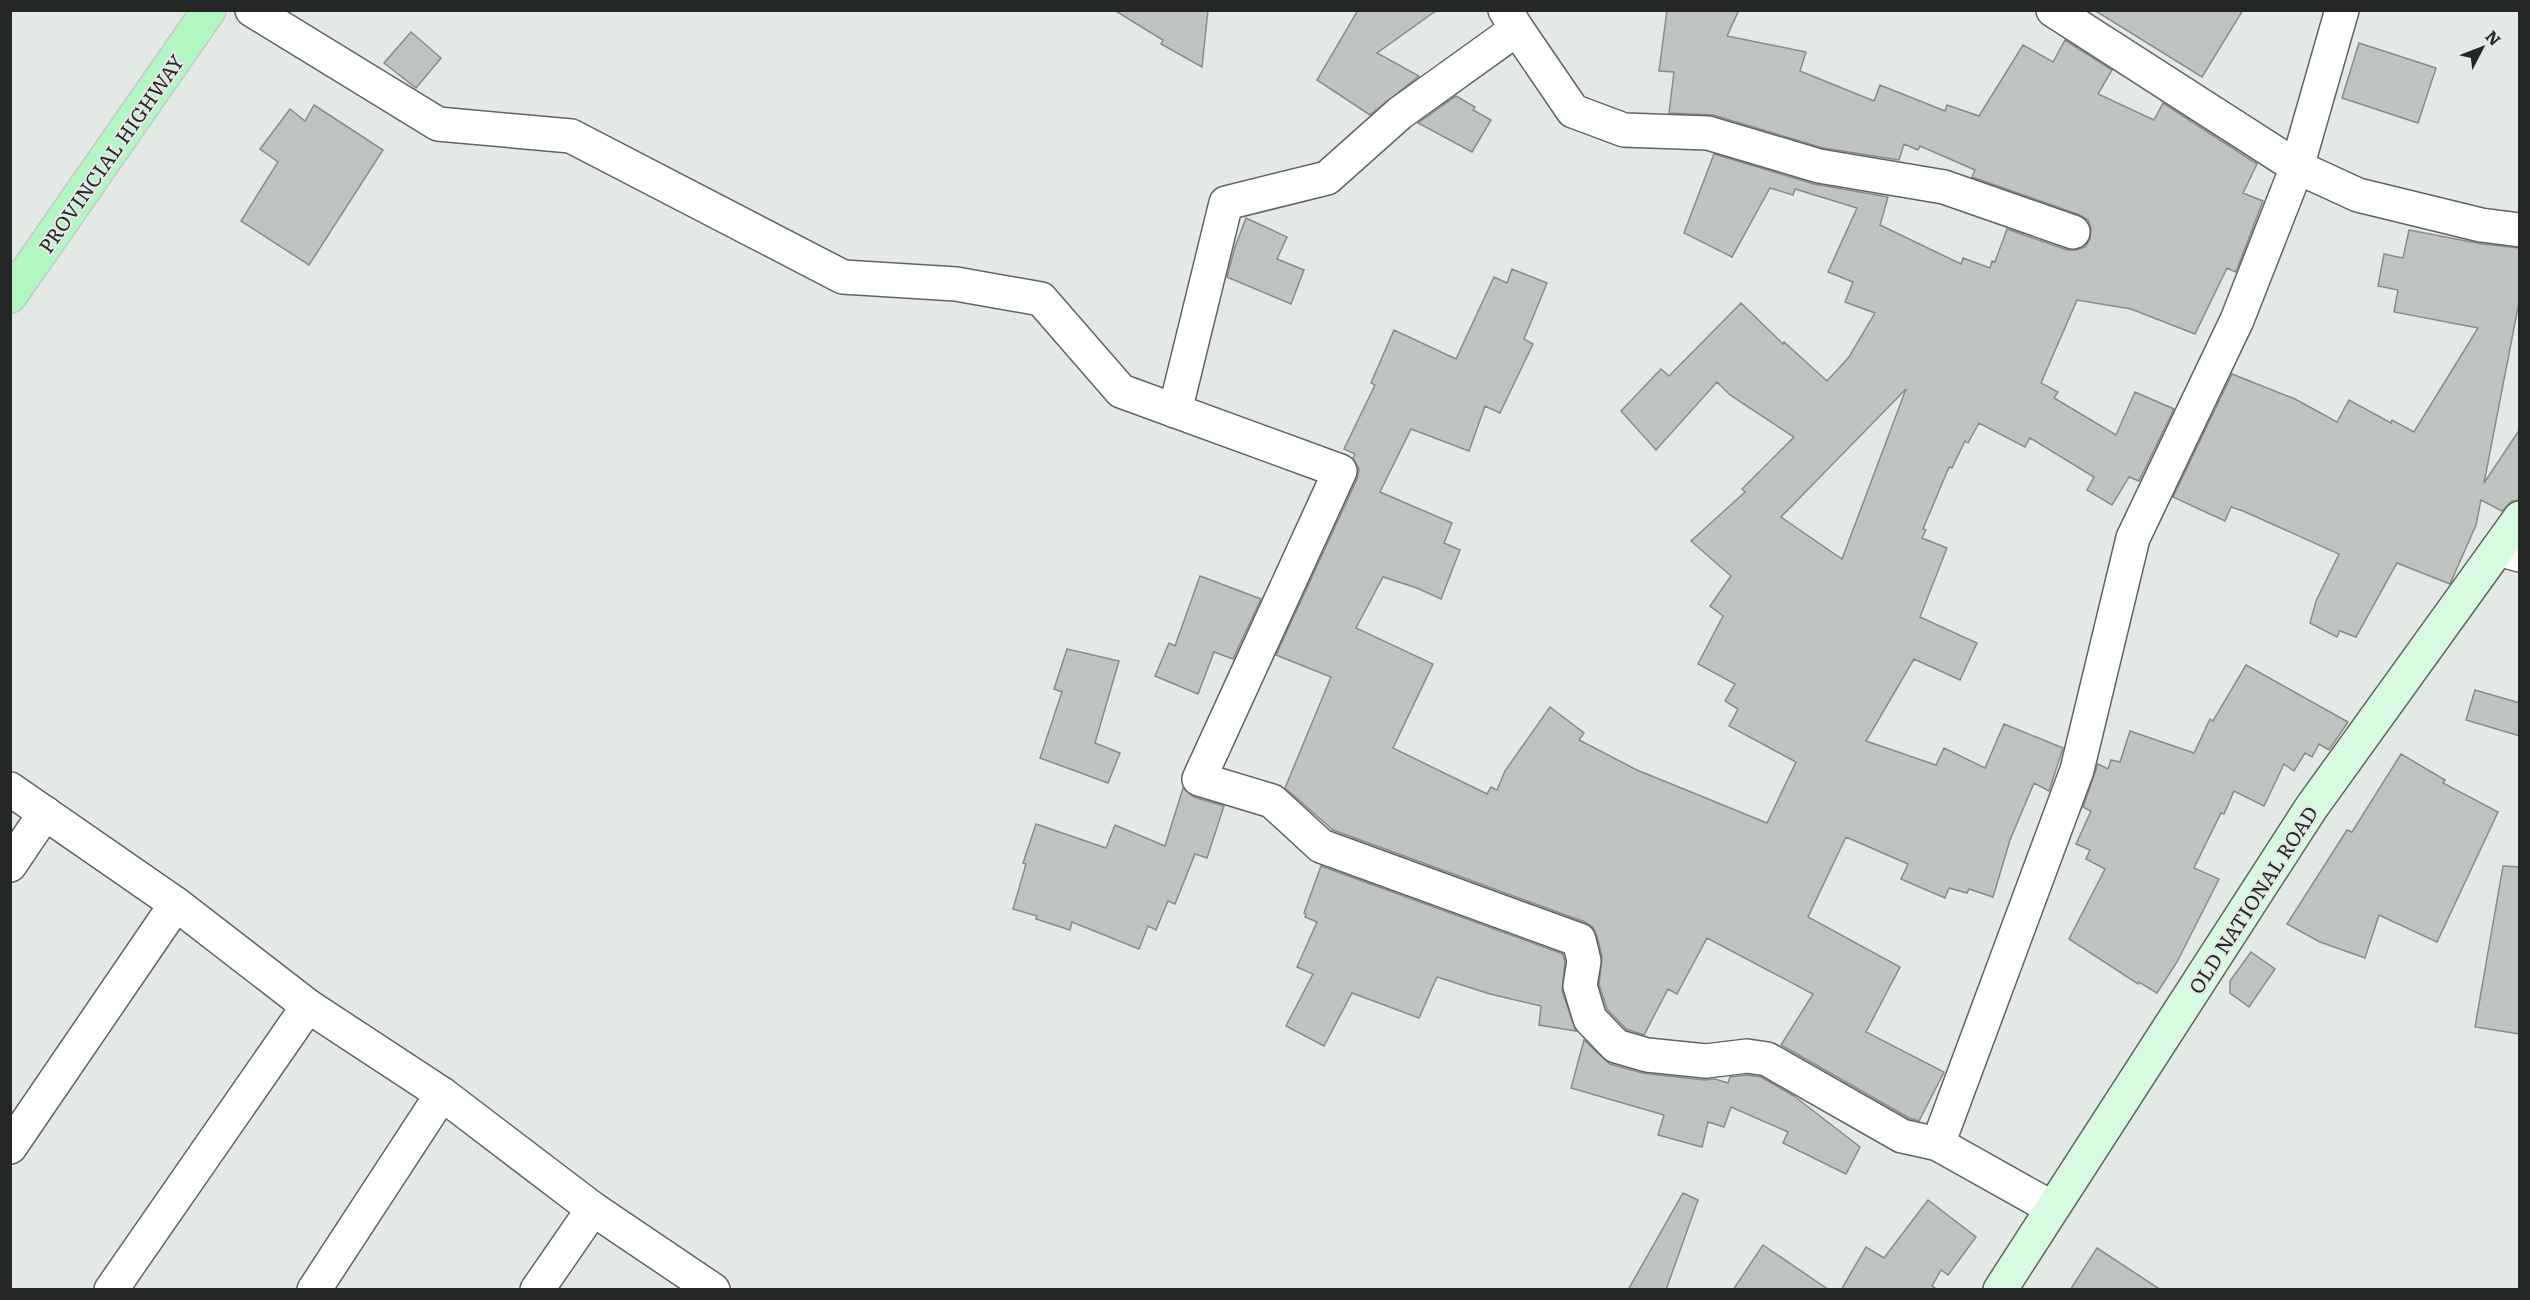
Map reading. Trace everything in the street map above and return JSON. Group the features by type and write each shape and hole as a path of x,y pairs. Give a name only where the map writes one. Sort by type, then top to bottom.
{"main road":[{"name":"PROVINCIAL HIGHWAY","path":"10,296 209,10"},
{"name":"OLD NATIONAL ROAD","path":"2000,1290 2311,808 2509,552 2520,518"}],"street":[{"path":"252,10 438,124 571,136 843,277 956,284 1041,299 1121,391 1340,471 1199,779 1272,801 1321,846 1579,940 1584,961 1580,986 1590,1019 1616,1046 1647,1055 1706,1061 1747,1056 1767,1059 1902,1136 1938,1144 2052,1208"},
{"path":"2054,10 2297,167 2358,195 2481,225 2520,230"},
{"path":"1938,1144 2077,770 2133,538 2237,320 2297,167 2342,10"},
{"path":"1175,411 1226,203 1327,178 1400,112 1511,20 1573,111 1624,130 1708,133 1819,166 1944,187 2073,232"},
{"path":"10,789 176,904 308,1006 442,1094 593,1209 713,1290"},
{"path":"10,865 45,813"},
{"path":"10,1147 176,904"},
{"path":"111,1290 308,1006"},
{"path":"314,1290 442,1094"},
{"path":"537,1290 593,1209"}],"building":[{"path":"1114,10 1208,10 1202,67 1161,44 1163,40"},
{"path":"1358,10 1437,10 1377,53 1419,76 1370,115 1317,80"},
{"path":"1667,10 1739,10 1727,36 1806,52 1800,71 1874,101 1880,85 1945,111 1947,105 1979,116 2023,45 2053,62 2065,40 2112,70 2098,94 2154,120 2163,103 2257,164 2243,193 2263,201 2236,272 2227,268 2195,334 2131,309 2077,300 2041,383 2058,392 2054,398 2116,435 2135,392 2174,409 2139,481 2129,477 2112,505 2087,490 2094,477 2030,438 2025,447 1979,423 1968,443 1965,441 1952,468 1949,467 1923,529 1926,530 1922,538 1947,548 1920,617 1977,643 1960,680 1914,659 1866,741 1936,765 1944,748 1985,768 2004,724 2063,748 2049,791 2034,783 2010,840 1993,897 1969,889 1967,893 1949,888 1945,898 1901,879 1908,864 1846,837 1808,917 1900,967 1866,1032 1944,1072 1919,1121 1909,1118 1781,1045 1813,994 1707,938 1677,994 1668,989 1644,1035 1626,1029 1607,1009 1599,985 1602,957 1593,927 1585,922 1333,830 1285,788 1331,677 1276,655 1357,479 1359,469 1353,458 1355,454 1344,449 1375,385 1371,383 1394,330 1456,359 1494,277 1507,283 1512,269 1547,283 1524,339 1533,344 1500,413 1485,406 1469,451 1411,429 1380,492 1452,523 1444,543 1460,550 1441,599 1383,577 1356,628 1433,664 1393,748 1487,794 1491,787 1497,790 1505,771 1550,707 1584,733 1579,740 1637,770 1767,823 1796,762 1729,726 1738,709 1725,701 1735,684 1698,664 1723,616 1710,606 1731,576 1691,541 1745,492 1742,489 1794,437 1730,395 1717,382 1656,450 1621,411 1661,369 1669,376 1741,303 1783,344 1784,342 1827,381 1849,357 1875,313 1845,302 1853,282 1828,272 1857,208 1795,189 1793,195 1770,188 1732,257 1684,233 1714,154 1814,184 1888,197 1880,225 1961,264 1963,258 1990,268 1992,261 1995,262 2007,229 2067,250 2085,247 2090,239 2091,228 2088,220 2080,215 1972,177 1975,170 1920,146 1918,150 1904,144 1899,160 1823,148 1713,115 1669,113 1674,72 1659,71","holes":["1906,389 1842,559 1781,517"]},
{"path":"2094,10 2243,10 2202,77"},
{"path":"411,32 441,58 416,88 384,63"},
{"path":"2359,43 2436,68 2418,123 2342,98"},
{"path":"1456,96 1475,107 1473,110 1491,120 1472,152 1418,123"},
{"path":"314,105 383,150 309,265 241,221 278,162 260,149 290,109 305,121"},
{"path":"1246,218 1287,237 1277,259 1304,270 1291,304 1227,277"},
{"path":"2409,230 2482,244 2520,248 2520,297 2484,483 2520,429 2520,500 2512,501 2502,511 2481,500 2476,525 2450,584 2397,563 2356,637 2340,631 2337,637 2310,623 2316,601 2339,554 2243,511 2231,507 2225,521 2173,497 2232,374 2295,399 2337,422 2349,400 2391,423 2392,420 2414,432 2478,328 2394,312 2398,290 2378,286 2384,254 2403,258"},
{"path":"1200,576 1261,599 1233,659 1214,652 1198,694 1155,676 1169,643 1175,646"},
{"path":"1067,649 1119,661 1095,743 1120,753 1108,783 1040,758 1062,692 1054,689"},
{"path":"2246,665 2348,722 2329,750 2319,744 2312,757 2305,753 2294,771 2284,764 2264,806 2234,791 2194,868 2219,879 2177,962 2157,993 2139,982 2138,984 2069,939 2105,869 2086,859 2090,850 2076,844 2091,811 2083,807 2098,764 2108,769 2111,760 2120,762 2130,731 2194,753 2210,719 2213,721"},
{"path":"2475,690 2520,703 2520,736 2466,720"},
{"path":"2401,754 2445,780 2443,783 2498,812 2437,942 2379,915 2365,958 2320,942 2287,924 2347,830 2352,832"},
{"path":"1183,788 1194,797 1224,806 1207,858 1195,854 1175,904 1168,901 1156,930 1148,926 1139,949 1072,922 1070,930 1013,909 1026,864 1023,863 1036,824 1106,848 1115,825 1165,846"},
{"path":"1321,866 1563,954 1565,962 1562,991 1576,1031 1539,1025 1541,1006 1490,994 1437,977 1419,1018 1352,993 1324,1046 1286,1026 1313,974 1297,967 1317,922 1305,917 1304,913"},
{"path":"2503,866 2520,867 2520,1034 2475,1027"},
{"path":"2251,952 2275,969 2249,1007 2230,993 2230,981"},
{"path":"1584,1040 1610,1064 1642,1073 1704,1080 1715,1079 1728,1083 1730,1077 1747,1075 1761,1077 1794,1096 1860,1147 1846,1174 1783,1143 1788,1132 1731,1107 1724,1127 1708,1122 1702,1147 1658,1135 1664,1115 1571,1088"},
{"path":"1683,1193 1698,1200 1666,1290 1628,1290"},
{"path":"1928,1200 1976,1237 1948,1275 1941,1270 1932,1286 1938,1290 1841,1290 1866,1247 1884,1258"},
{"path":"1763,1245 1829,1290 1733,1290"},
{"path":"2097,1248 2161,1290 2070,1290"}]}
